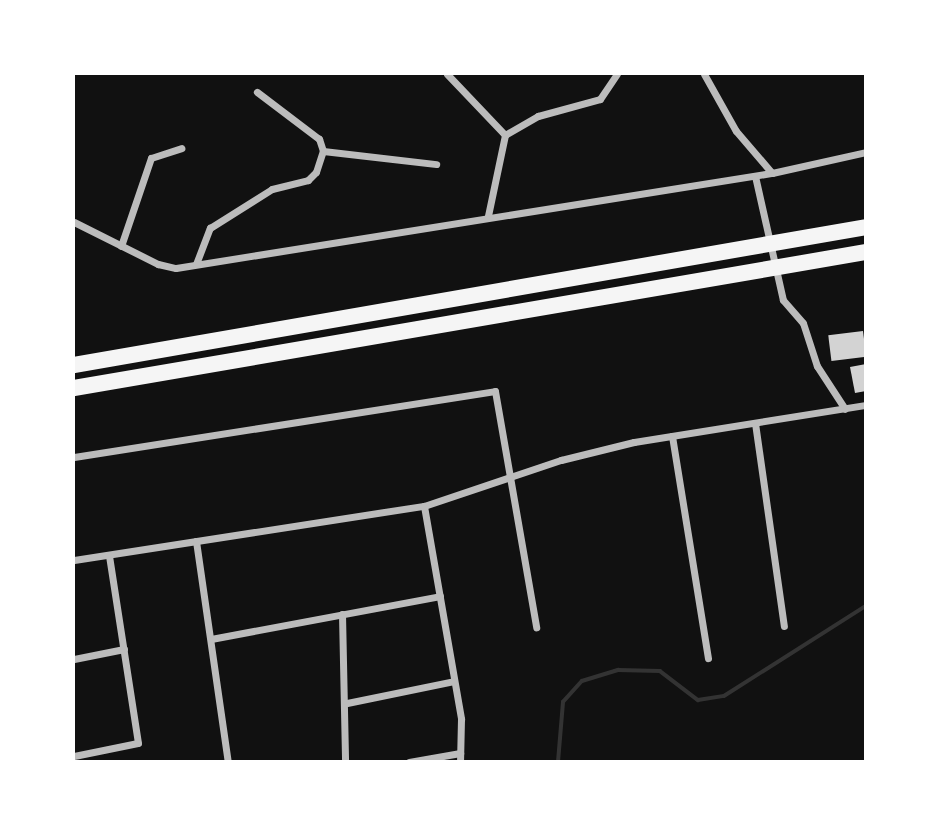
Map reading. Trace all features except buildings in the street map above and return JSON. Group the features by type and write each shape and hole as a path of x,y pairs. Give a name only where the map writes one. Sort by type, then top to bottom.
{"highway":[{"path":"74,365 866,227"},
{"path":"74,388 763,267 866,252"}],"street":[{"path":"447,74 505,135"},
{"path":"488,216 505,135 538,116 600,99 617,74"},
{"path":"704,74 736,131 772,173"},
{"path":"196,264 210,228 272,189 313,177 323,151 319,139 296,118 257,92"},
{"path":"121,246 151,158 181,148"},
{"path":"323,151 436,164"},
{"path":"74,222 158,264 196,264 755,176 866,152"},
{"path":"755,176 783,300 803,323 817,366 845,408"},
{"path":"74,457 495,391 536,626"},
{"path":"74,560 424,506 561,460 672,436 866,405"},
{"path":"755,423 783,626"},
{"path":"672,436 708,658"},
{"path":"409,761 460,757 461,719 424,506"},
{"path":"196,541 228,761"},
{"path":"74,755 138,743 109,555"},
{"path":"211,639 440,596"},
{"path":"342,614 347,703 345,761"},
{"path":"74,659 124,649"},
{"path":"347,703 454,681"}],"waterway":[{"path":"558,762 563,702 582,681 618,670 660,671 698,700 724,696 866,606"}]}
